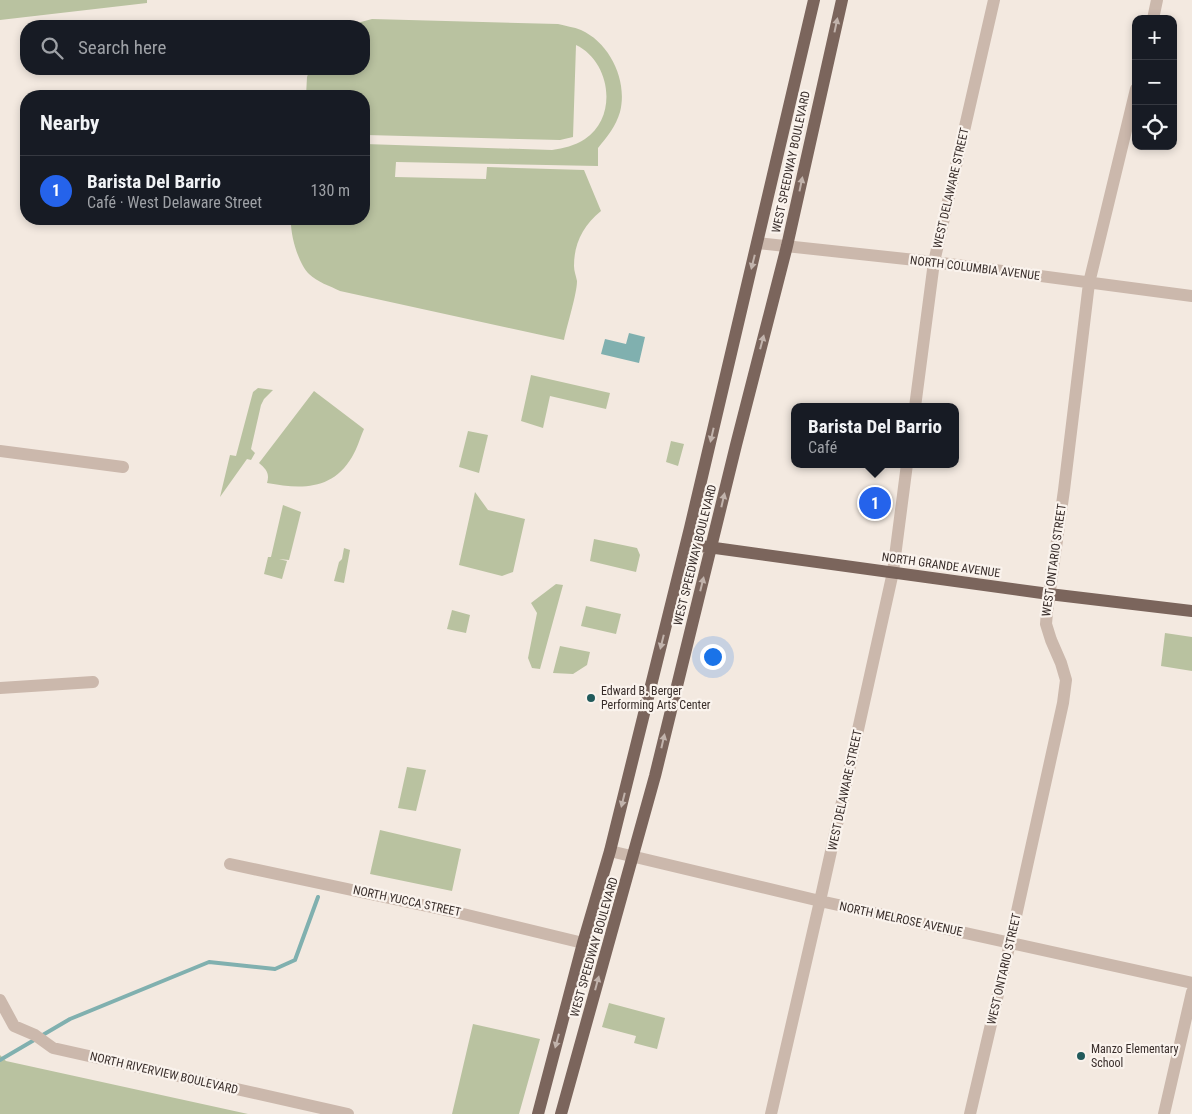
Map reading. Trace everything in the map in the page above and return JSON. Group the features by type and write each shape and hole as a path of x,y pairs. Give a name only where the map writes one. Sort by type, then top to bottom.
{"main road":[{"name":"WEST SPEEDWAY BOULEVARD","path":"538,1114 610,851 686,544 814,0"},
{"name":"WEST SPEEDWAY BOULEVARD","path":"562,1114 634,857 712,547 787,246 842,0"},
{"name":"NORTH GRANDE AVENUE","path":"686,544 1049,594 1192,611"}],"street":[{"name":"WEST DELAWARE STREET","path":"916,403 934,262 994,0"},
{"path":"1154,15 1157,0"},
{"name":"WEST ONTARIO STREET","path":"970,1114 1061,713 1066,680 1046,624 1049,594 1064,490 1088,283 1132,104"},
{"name":"NORTH COLUMBIA AVENUE","path":"758,243 934,262 1192,296"},
{"path":"0,451 123,467"},
{"name":"WEST DELAWARE STREET","path":"771,1114 893,572 906,468"},
{"path":"0,688 93,682"},
{"name":"NORTH MELROSE AVENUE","path":"610,851 820,901 1192,983"},
{"name":"NORTH YUCCA STREET","path":"230,864 455,912 584,943"},
{"path":"1164,1114 1192,992"},
{"name":"NORTH RIVERVIEW BOULEVARD","path":"0,1000 14,1026 35,1035 53,1048 348,1114"}],"green space":[{"path":"0,0 147,0 147,3 0,20"},
{"path":"372,19 558,24 578,29 591,36 600,44 608,53 619,76 622,100 616,122 598,148 598,166 396,162 395,177 486,179 487,167 584,170 601,211 589,223 578,242 574,258 577,287 564,340 340,291 316,279 305,269 296,248 291,225 370,225 370,144 552,150 585,139 596,129 603,117 606,103 606,89 603,76 597,63 588,53 576,45 573,137 560,140 370,135 370,90 306,90 308,75 370,75 370,20 368,20"},
{"path":"531,375 610,393 606,409 550,396 543,428 521,421"},
{"path":"258,388 273,390 261,405 251,449 255,453 251,460 247,459 220,497 230,455 236,456 253,392"},
{"path":"314,391 364,429 354,454 344,468 325,482 303,486 267,483 267,472 259,463"},
{"path":"468,431 488,435 479,473 459,467"},
{"path":"671,441 684,444 678,466 666,462"},
{"path":"475,492 488,510 525,519 513,572 502,576 459,565"},
{"path":"283,505 301,512 289,560 279,559 287,561 282,579 264,574 268,557 271,557"},
{"path":"594,539 637,548 640,555 636,572 590,561"},
{"path":"344,548 350,550 344,583 334,581"},
{"path":"556,584 563,585 540,669 532,668 528,658 537,613 531,603"},
{"path":"586,606 621,614 616,634 581,626"},
{"path":"452,610 470,615 466,633 447,629"},
{"path":"1165,633 1192,637 1192,671 1161,666"},
{"path":"560,646 590,652 587,665 573,674 553,673"},
{"path":"407,767 426,770 416,811 398,808"},
{"path":"380,830 461,849 452,891 370,874"},
{"path":"609,1003 665,1018 657,1049 634,1043 636,1036 602,1027"},
{"path":"473,1024 540,1039 519,1114 452,1114"},
{"path":"0,1055 6,1061 248,1114 0,1114"}],"water":[{"path":"629,333 645,337 639,363 601,354 605,339 626,344"}],"waterway":[{"path":"0,1060 70,1019 209,962 275,969 295,960 318,897"}],"place":[{"name":"Barista Del Barrio","path":"875,503"},
{"name":"Edward B. Berger Performing Arts Center","path":"591,698"},
{"name":"Manzo Elementary School","path":"1081,1056"}]}
